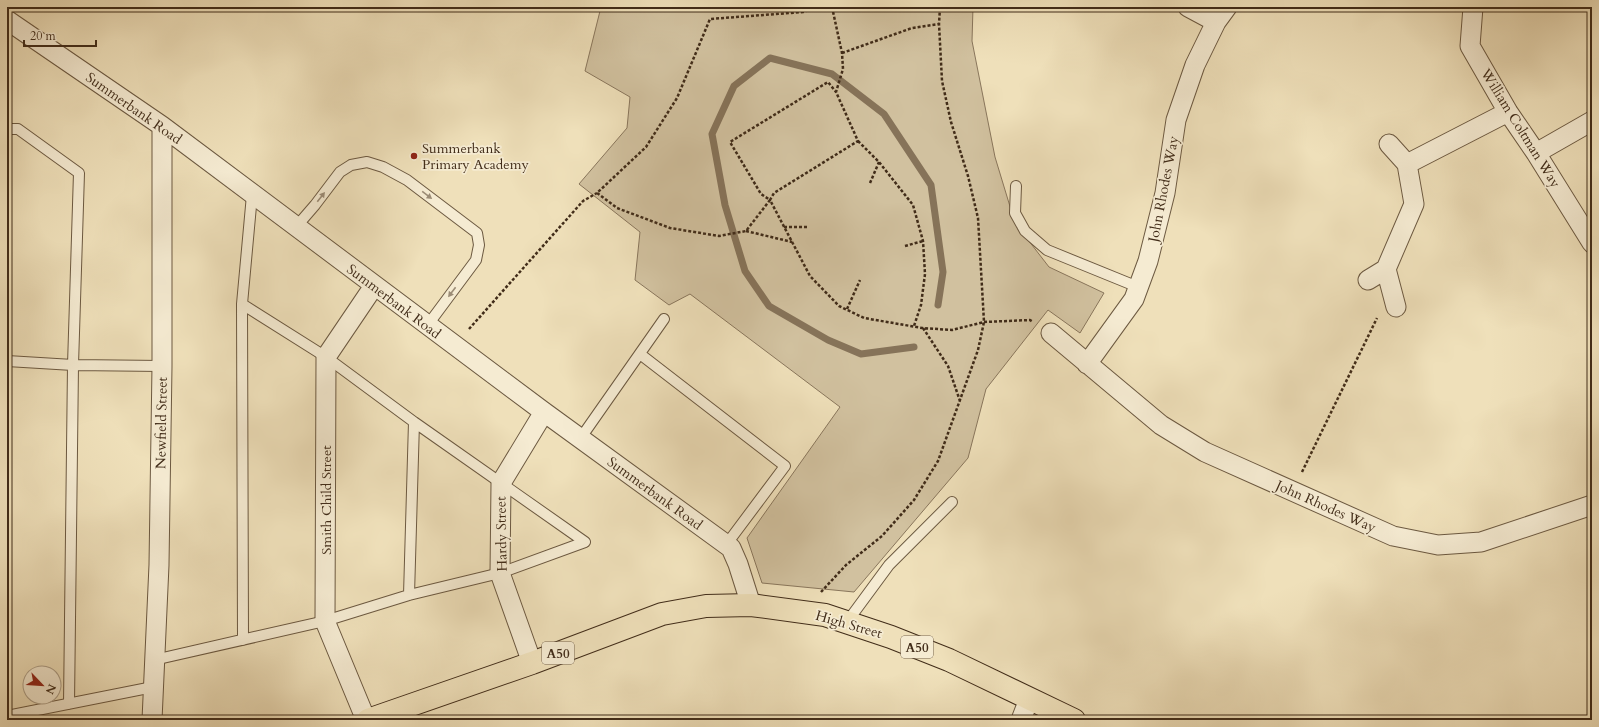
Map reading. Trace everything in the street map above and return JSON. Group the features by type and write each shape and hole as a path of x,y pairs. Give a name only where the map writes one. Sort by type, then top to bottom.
{"main road":[{"name":"High Street","path":"751,605 824,615 891,637 949,660 1074,720"},
{"name":"A50","path":"367,720 532,663 662,614 706,606 751,605"}],"street":[{"path":"1188,7 1221,14"},
{"name":"William Coltman Way","path":"1473,7 1470,46 1508,112 1536,153 1592,243"},
{"name":"John Rhodes Way","path":"1087,364 1134,299 1148,261 1165,193 1176,120 1195,65 1221,14"},
{"name":"Summerbank Road","path":"7,20 162,126 454,346 731,548 738,564 751,605"},
{"path":"1407,164 1508,112"},
{"path":"1536,153 1592,122"},
{"name":"Newfield Street","path":"152,720 159,565 162,366 162,126"},
{"path":"1368,280 1386,269 1414,204 1407,164 1389,144"},
{"path":"1386,269 1396,307"},
{"path":"326,357 374,286"},
{"name":"John Rhodes Way","path":"1051,333 1161,425 1205,452 1393,536 1438,546 1480,542 1592,506"},
{"name":"Smith Child Street","path":"326,357 325,621 367,720"},
{"name":"Hardy Street","path":"532,663 500,573 501,483 544,412"},
{"path":"1021,720 1029,699"}],"lane":[{"path":"7,10 10,7"},
{"path":"7,129 18,129 78,173 73,365 68,704"},
{"path":"296,227 340,172 351,165 368,162 383,167 406,180 477,233 479,244 476,260 428,326"},
{"path":"1016,186 1015,213 1025,231 1048,250 1138,287"},
{"path":"242,640 242,304 252,194"},
{"path":"154,660 325,621 409,595 500,573 585,542 414,422 326,357 242,304"},
{"path":"580,439 664,319"},
{"path":"640,354 785,466 726,545"},
{"path":"7,361 73,365 162,366"},
{"path":"409,595 414,422"},
{"path":"847,622 890,565 952,502"},
{"path":"7,716 153,687"}],"path":[{"path":"454,346 583,201 597,193 646,147 677,98 710,20 803,12 818,7"},
{"path":"832,7 842,53 843,69 836,92"},
{"path":"802,612 846,565 882,536 914,500 938,461 978,350 984,322 978,218 968,176 950,122 942,81 939,24 940,7"},
{"path":"842,53 912,28 939,24"},
{"path":"914,326 926,274 923,241 913,206 879,162 858,141 836,92 828,82 730,142 762,194 770,200 810,276 839,306 864,318 922,328 952,330 984,322 1030,320 1051,333"},
{"path":"746,231 774,193 858,141"},
{"path":"870,182 879,162"},
{"path":"597,193 617,208 670,228 719,236 746,231 792,242"},
{"path":"784,227 809,227"},
{"path":"905,246 923,241"},
{"path":"847,309 860,280"},
{"path":"1293,491 1378,317 1396,307"},
{"path":"922,328 948,366 960,401"}],"shaded area":[{"path":"601,7 973,7 972,41 995,157 1015,223 1049,267 1104,293 1080,333 1048,310 986,389 968,458 854,592 762,583 747,538 840,407 690,294 669,305 635,280 640,232 579,184 627,128 630,97 585,71"}],"waterway":[{"path":"914,347 861,354 828,340 769,306 745,271 725,205 712,134 734,86 770,58 832,74 884,114 931,185 943,272 938,305"}],"place":[{"name":"Summerbank Primary Academy","path":"414,156"}]}
